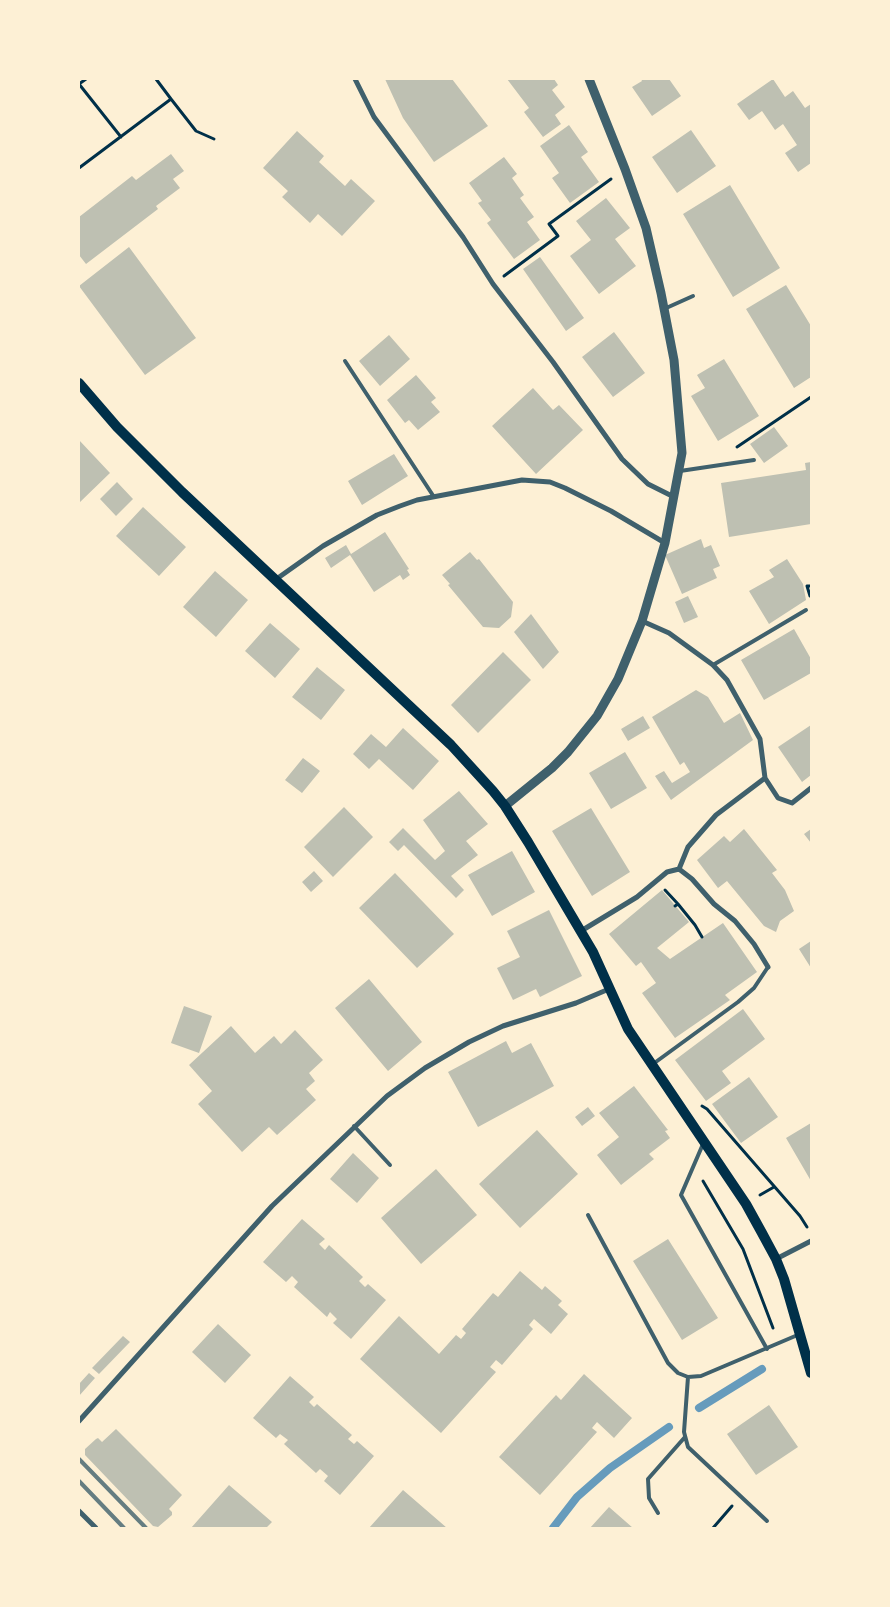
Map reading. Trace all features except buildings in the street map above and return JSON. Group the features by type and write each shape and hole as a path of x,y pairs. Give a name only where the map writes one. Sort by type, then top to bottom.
{"main road":[{"path":"79,383 128,438 451,746 505,806 593,952 628,1029 746,1204 776,1259 811,1373"}],"street":[{"path":"355,79 374,117 463,238 493,284 553,362 622,459 648,484 674,497"},
{"path":"505,806 552,768 584,734 614,686 642,621 665,542 682,453 682,432 674,360 646,228 589,79"},
{"path":"275,580 323,546 377,515 400,506 434,497 522,480 550,482 565,488 611,511 665,542"},
{"path":"642,621 670,633 713,665 727,680 760,739 765,778 778,798 792,803 811,788"},
{"path":"679,869 688,848 716,815 765,778"},
{"path":"580,931 637,897 667,872 679,869 692,878 714,904 735,921 754,944 768,966"},
{"path":"79,1421 272,1206 386,1096 425,1068 469,1042 503,1026 576,1003 610,988"},
{"path":"776,1259 811,1241"},
{"path":"79,1511 96,1528"}],"lane":[{"path":"664,309 693,296"},
{"path":"345,361 434,497"},
{"path":"680,470 754,460"},
{"path":"713,665 806,610"},
{"path":"652,1065 738,1002 754,988 768,966"},
{"path":"354,1126 390,1165"},
{"path":"704,1142 681,1195 767,1349"},
{"path":"588,1215 668,1363 678,1373 688,1377 708,1374 800,1334"},
{"path":"688,1377 685,1437 688,1447 768,1521"},
{"path":"658,1513 649,1498 648,1479 685,1437"}],"path":[{"path":"86,79 79,84 121,137"},
{"path":"156,79 196,131 214,139"},
{"path":"79,168 171,99"},
{"path":"493,284 558,236 549,224 625,169"},
{"path":"732,451 811,397"},
{"path":"678,904 702,937"},
{"path":"699,1104 707,1109 800,1216 808,1228"},
{"path":"694,1166 743,1248 779,1344"},
{"path":"713,1528 741,1496"}],"waterway":[{"path":"699,1408 762,1369"},
{"path":"553,1528 577,1497 610,1468 669,1427"}],"railway":[{"path":"79,1459 146,1528"},
{"path":"79,1481 124,1528"}]}
